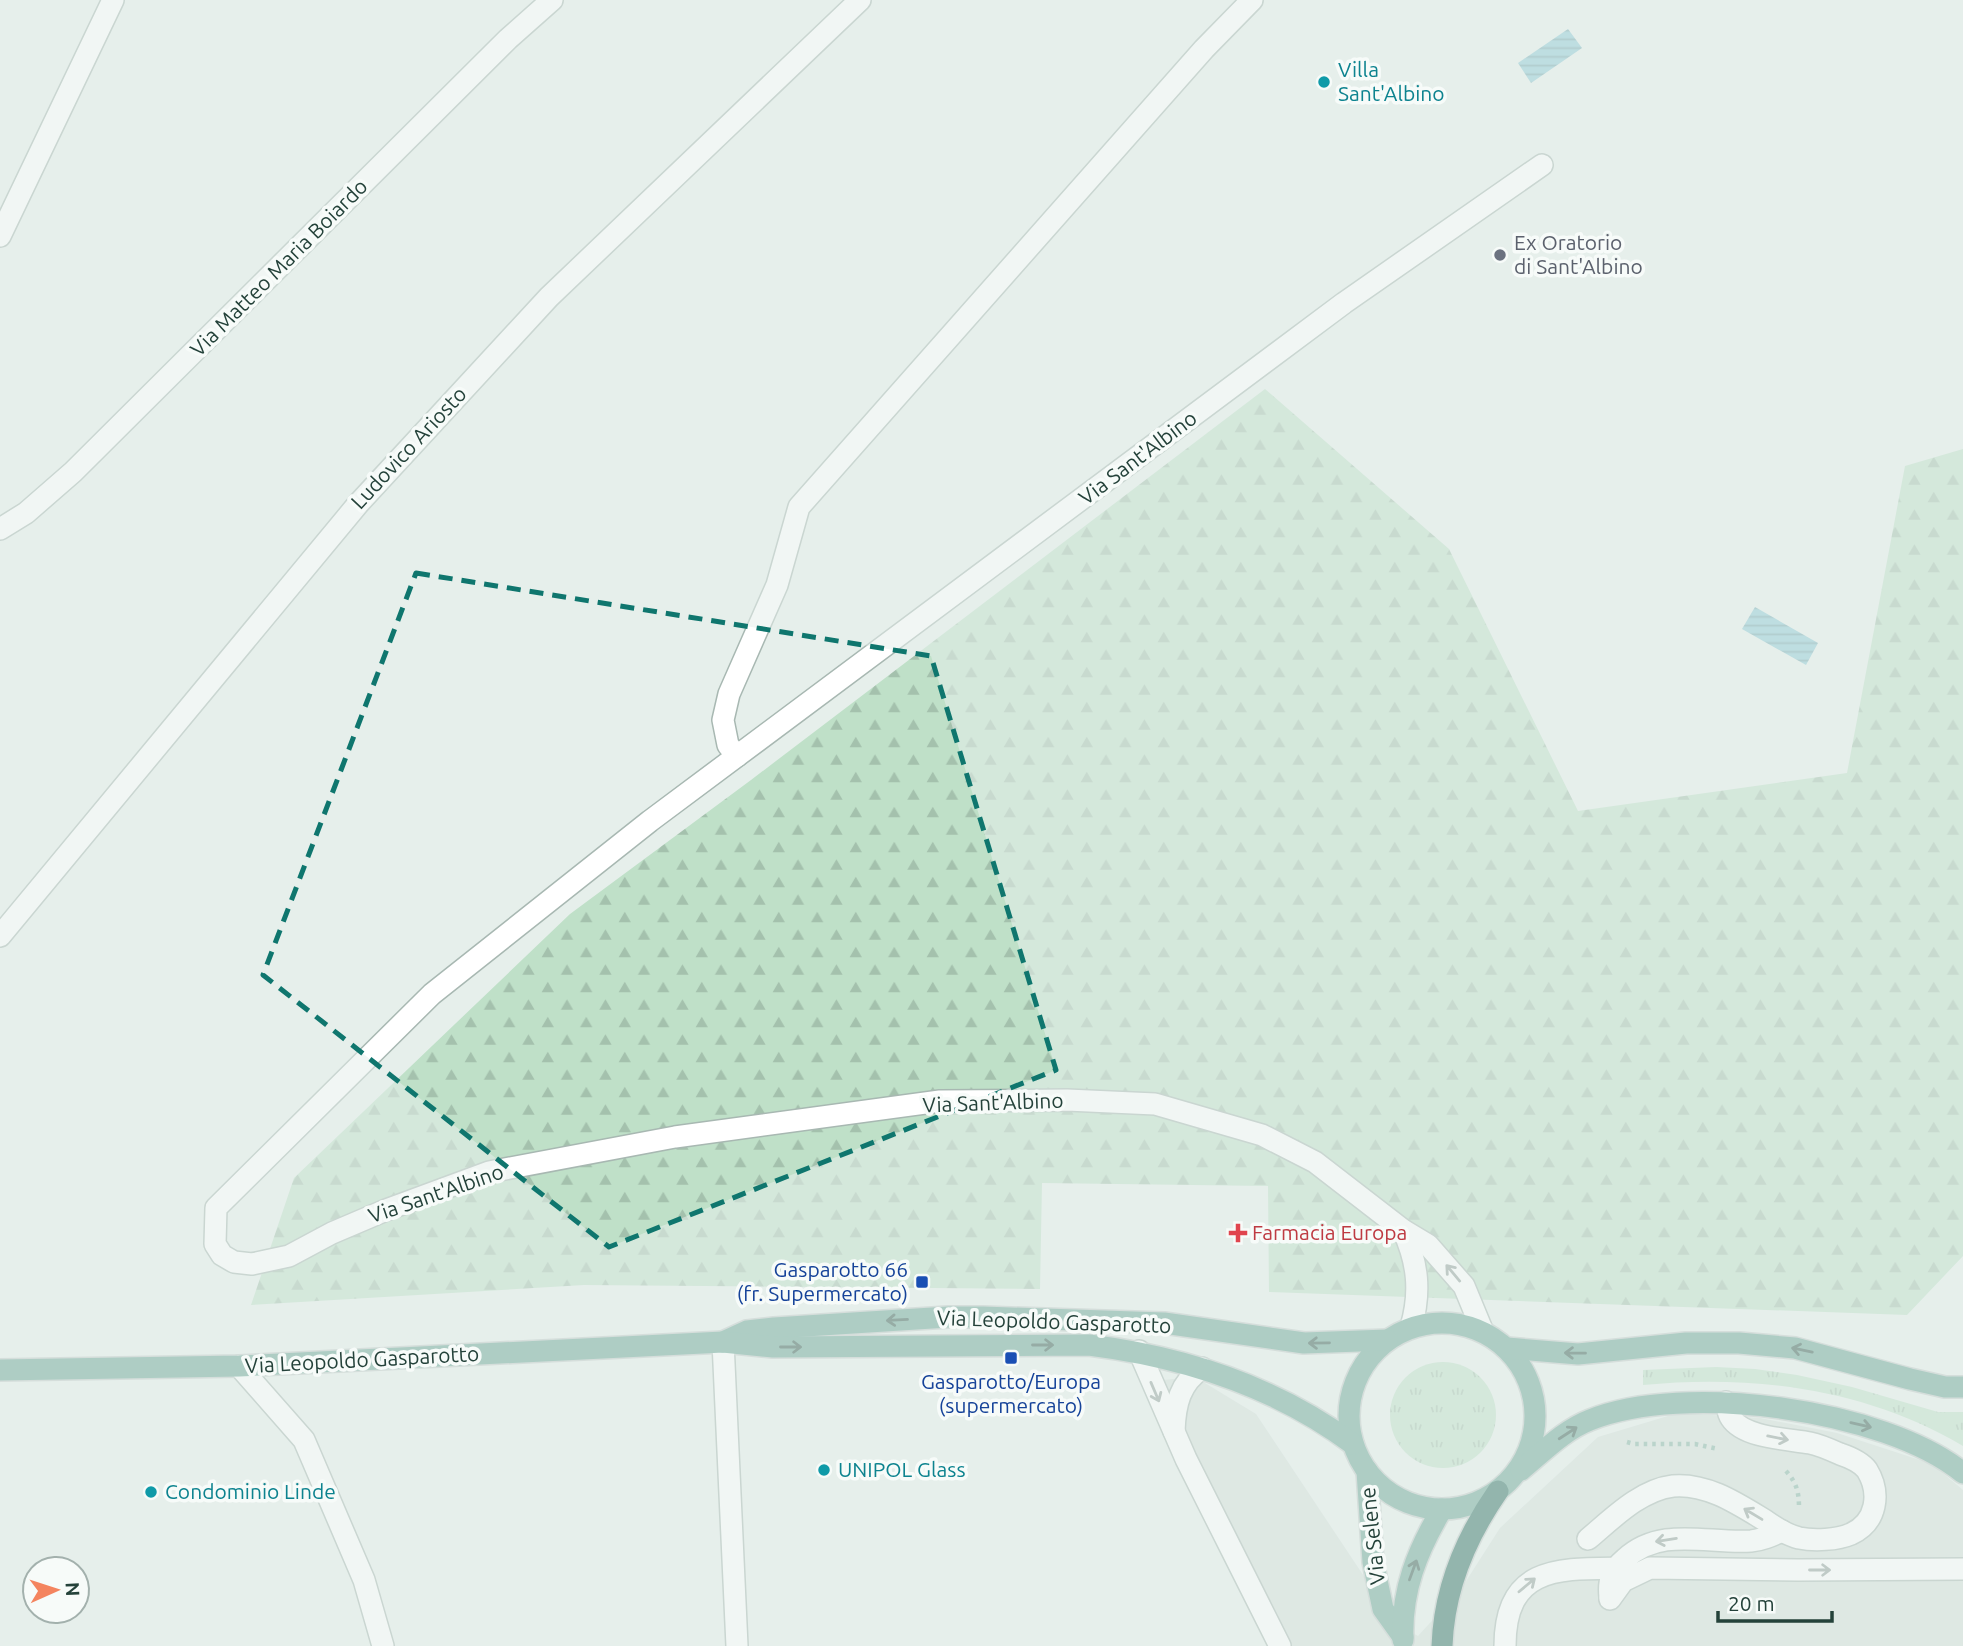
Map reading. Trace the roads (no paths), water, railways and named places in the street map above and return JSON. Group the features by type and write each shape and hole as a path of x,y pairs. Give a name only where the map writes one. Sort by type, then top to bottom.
{"highway":[{"path":"1442,1646 1443,1618 1453,1581 1475,1528 1497,1491"}],"main road":[{"name":"Via Leopoldo Gasparotto","path":"723,1342 747,1331 774,1328 948,1317 1164,1323 1304,1343 1387,1340"},
{"name":"Via Leopoldo Gasparotto","path":"1514,1475 1528,1451 1535,1424 1533,1396 1524,1370 1507,1348 1483,1332 1460,1324 1436,1322 1411,1327 1387,1340 1367,1360 1353,1386 1348,1415 1353,1444 1367,1471 1387,1492 1414,1505 1443,1509 1471,1505 1497,1491 1564,1434 1589,1420 1665,1404 1726,1402 1792,1409 1877,1428 1941,1457 1963,1473"},
{"name":"Via Leopoldo Gasparotto","path":"0,1370 239,1366 723,1342 773,1347 1089,1345 1139,1351 1202,1368 1281,1399 1312,1415 1353,1444"},
{"name":"Via Leopoldo Gasparotto","path":"1507,1348 1578,1354 1686,1343 1739,1343 1795,1348 1910,1379 1945,1387 1963,1387"},
{"name":"Via Selene","path":"1367,1471 1370,1535 1378,1589 1383,1609 1403,1641"},
{"name":"Via Selene","path":"1403,1641 1404,1599 1410,1576 1427,1536 1443,1509"}],"street":[{"path":"0,236 113,0"},
{"name":"Via Matteo Maria Boiardo","path":"0,529 26,513 73,472 508,39 552,0"},
{"name":"Ludovico Ariosto","path":"0,936 367,494 549,297 860,0"},
{"path":"737,756 729,745 723,720 729,694 777,585 799,507 1195,59 1252,0"},
{"name":"Via Sant'Albino","path":"1483,1332 1470,1297 1456,1276 1428,1245 1403,1230 1315,1162 1262,1135 1155,1104 1067,1100 940,1101 675,1137 489,1172 386,1210 332,1233 289,1256 252,1264 234,1262 222,1255 215,1244 216,1208 432,993 650,821 1344,303 1542,165"},
{"path":"1403,1230 1413,1256 1418,1284 1417,1308 1411,1327"},
{"path":"723,1342 737,1646"},
{"path":"1139,1351 1174,1433 1280,1646"},
{"path":"239,1366 303,1440 364,1580 383,1646"},
{"path":"1174,1433 1175,1412 1180,1393 1192,1375 1202,1368"},
{"path":"1588,1539 1635,1502 1658,1489 1685,1486 1730,1500 1799,1538 1834,1539 1852,1533 1867,1522 1875,1507 1874,1488 1866,1468 1853,1458 1813,1444 1773,1438 1745,1429 1731,1418 1726,1402"},
{"path":"1650,1568 1623,1581 1610,1598 1609,1587 1614,1569 1632,1552 1658,1540 1674,1538 1751,1541 1782,1531"},
{"path":"1505,1646 1507,1619 1512,1602 1527,1583 1539,1575 1561,1569 1963,1569"}],"water":[{"path":"1568,29 1582,48 1531,83 1518,63"},
{"path":"1755,607 1818,643 1806,665 1742,629"}],"place":[{"name":"Villa Sant'Albino","path":"1324,82"},
{"name":"Ex Oratorio di Sant'Albino","path":"1500,255"},
{"name":"Farmacia Europa","path":"1238,1233"},
{"name":"Gasparotto 66 (fr. Supermercato)","path":"922,1282"},
{"name":"Gasparotto/Europa (supermercato)","path":"1011,1358"},
{"name":"UNIPOL Glass","path":"824,1470"},
{"name":"Condominio Linde","path":"151,1492"}]}
